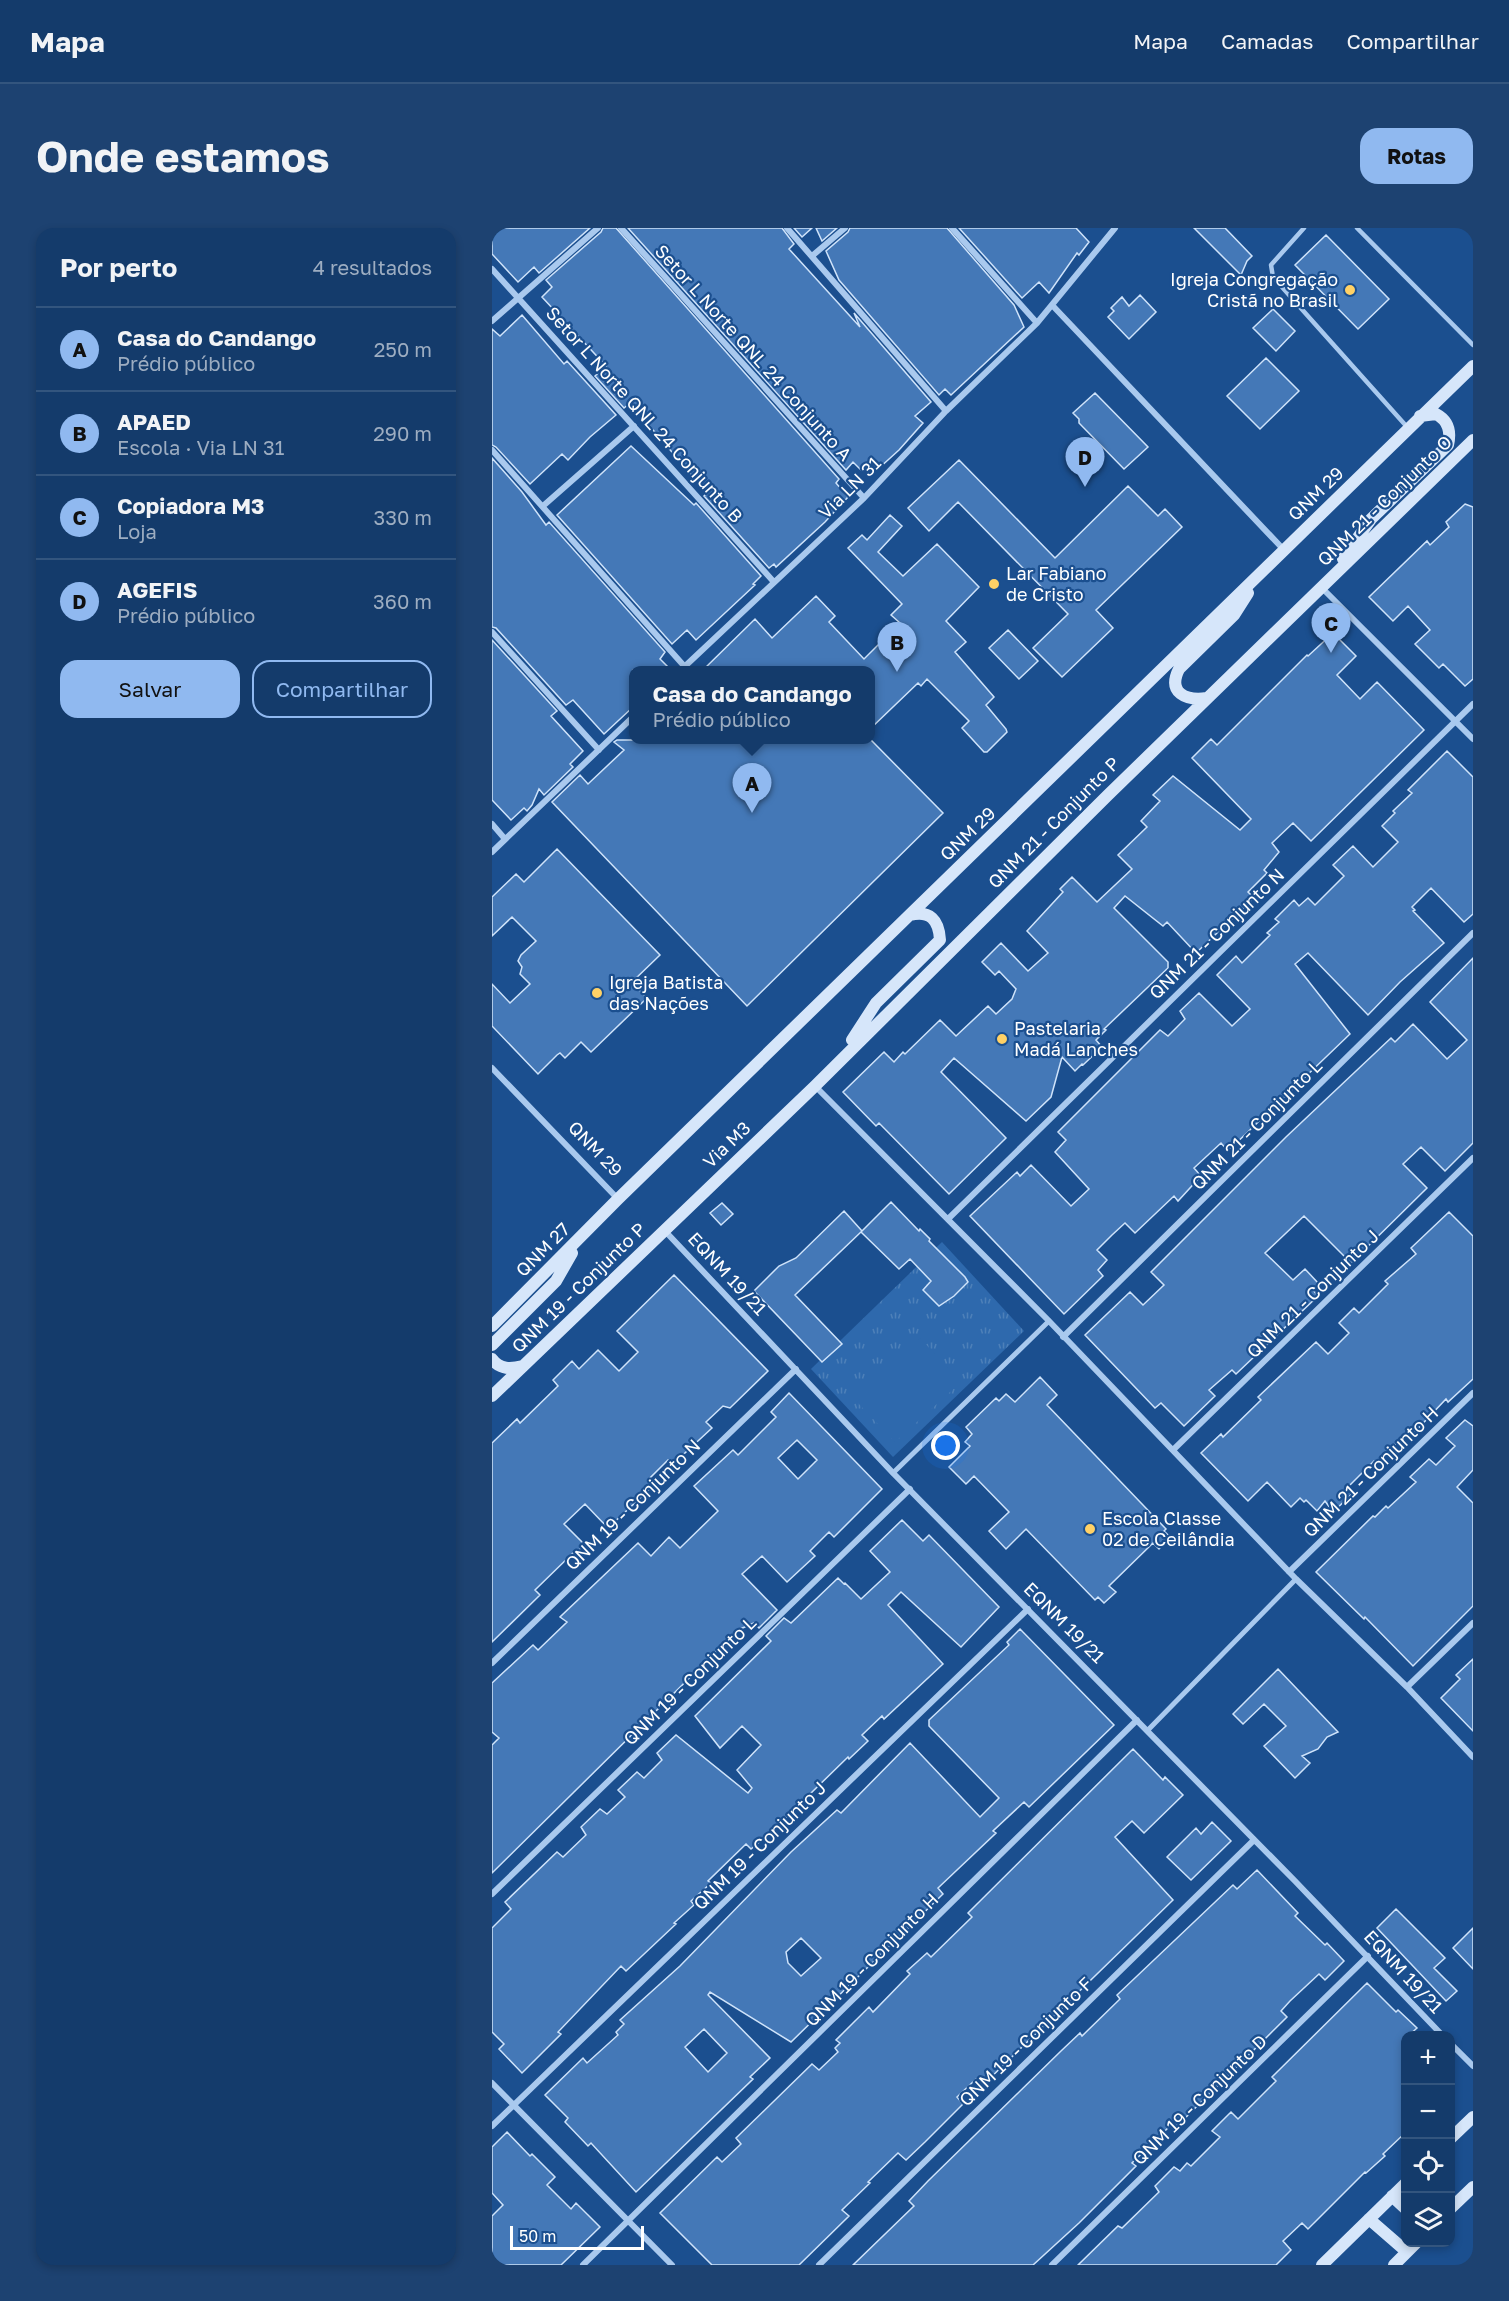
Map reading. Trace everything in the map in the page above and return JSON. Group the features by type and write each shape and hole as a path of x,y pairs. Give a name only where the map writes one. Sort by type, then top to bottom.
{"main road":[{"name":"QNM 29","path":"618,1199 1473,366"},
{"path":"1325,584 1371,519 1448,445 1450,435 1445,421 1436,414 1420,416"},
{"name":"QNM 21 - Conjunto O","path":"1325,584 1473,440"},
{"path":"1207,698 1189,699 1182,696 1176,688 1176,676 1179,669 1234,615 1259,574"},
{"name":"QNM 21 - Conjunto P","path":"815,1086 1325,584"},
{"path":"840,1059 876,1003 940,940 937,926 930,916 921,913 910,915"},
{"name":"Via M3","path":"665,1230 815,1086"},
{"name":"QNM 27","path":"492,1326 618,1199"},
{"name":"QNM 19 - Conjunto P","path":"492,1396 665,1230"},
{"path":"492,1345 556,1281 582,1237"},
{"path":"492,1359 495,1364 507,1369 522,1366"},
{"path":"1455,2134 1473,2117"},
{"path":"1455,2204 1473,2187"},
{"path":"1322,2265 1401,2188"},
{"path":"1392,2196 1401,2204"},
{"path":"1370,2219 1407,2252"},
{"path":"1394,2265 1412,2247"}],"street":[{"path":"492,321 598,228"},
{"name":"Setor L Norte QNL 24 Conjunto A","path":"621,228 864,498"},
{"path":"787,228 946,411"},
{"path":"812,256 845,228"},
{"path":"952,228 1036,323"},
{"name":"Via LN 31","path":"686,666 773,581 864,498 946,411 1036,323 1114,228"},
{"name":"Setor L Norte QNL 24 Conjunto B","path":"492,269 773,581"},
{"path":"1052,305 1284,550"},
{"path":"543,506 634,426"},
{"path":"492,450 680,666"},
{"path":"1325,584 1473,739"},
{"path":"492,632 599,750"},
{"name":"QNM 21 - Conjunto N","path":"948,1219 1473,704"},
{"path":"492,852 629,720"},
{"path":"492,824 505,839"},
{"name":"QNM 21 - Conjunto L","path":"1063,1337 1473,933"},
{"name":"QNM 29","path":"492,1068 618,1199"},
{"path":"815,1086 1049,1322 1289,1572 1407,1687 1473,1757"},
{"name":"QNM 21 - Conjunto J","path":"1173,1450 1473,1158"},
{"name":"EQNM 19/21","path":"665,1230 892,1473 1148,1730 1438,2031"},
{"path":"892,1473 1049,1322"},
{"name":"QNM 19 - Conjunto N","path":"492,1663 796,1369"},
{"name":"QNM 21 - Conjunto H","path":"1289,1572 1473,1394"},
{"name":"QNM 19 - Conjunto L","path":"492,1894 910,1489"},
{"path":"1148,1730 1296,1579"},
{"name":"QNM 19 - Conjunto J","path":"492,2126 1028,1609"},
{"path":"1407,1687 1473,1623"},
{"name":"QNM 19 - Conjunto H","path":"583,2265 1137,1720"},
{"name":"QNM 19 - Conjunto F","path":"819,2265 1254,1840"},
{"name":"QNM 19 - Conjunto D","path":"1052,2265 1368,1956"},
{"path":"1455,2048 1473,2066"},
{"path":"492,2084 672,2265"}],"lane":[{"path":"1304,228 1271,265 1273,277 1408,428"},
{"path":"1357,228 1473,345"}],"green space":[{"path":"942,1242 1024,1331 893,1457 811,1369"},
{"path":"920,1338 961,1382 895,1442 857,1402"}],"building":[{"path":"492,228 590,228 539,273 534,267 518,282 492,254"},
{"path":"603,228 616,228 839,479 836,483 848,497 825,522 776,567 774,564 769,568 704,496 707,493 630,403 624,408 595,376 606,366 542,297 552,287 546,280"},
{"path":"628,228 782,228 794,244 789,249 860,327 854,313 931,402 915,416 923,423 878,469 872,462 862,471 853,462 846,470"},
{"path":"794,228 812,228 802,237"},
{"path":"816,228 837,228 822,241"},
{"path":"850,228 947,228 1014,305 1024,327 951,395 945,389 939,395 839,280 826,251"},
{"path":"959,228 1076,228 1089,242 1079,255 1077,253 1049,293 1039,282 1022,298"},
{"path":"1194,228 1225,228 1252,256 1247,261 1241,275"},
{"name":"Igreja Congregação Cristã no Brasil","path":"1326,235 1389,299 1358,329 1295,265"},
{"path":"1140,295 1156,312 1129,339 1108,317 1114,311 1111,308 1122,297 1129,306"},
{"path":"1273,309 1295,331 1276,351 1253,328"},
{"path":"522,315 564,364 567,361 616,415 568,460 562,454 530,484 492,445 492,329 500,336"},
{"path":"1266,358 1299,391 1260,429 1227,396"},
{"path":"1095,393 1148,447 1124,469 1079,423 1079,419 1073,413"},
{"path":"631,446 694,505 696,503 761,576 753,584 755,585 696,640 687,630 672,644 557,515"},
{"path":"492,458 522,492 546,525 549,522 665,652 660,659 667,666 629,666 629,711 604,734 573,700 566,705 496,628 492,627"},
{"path":"959,460 1055,558 1128,486 1158,516 1165,509 1182,527 1096,610 1113,628 1062,677 1033,648 1068,614 958,502 929,531 908,508"},
{"path":"1465,504 1473,507 1473,679 1465,686 1443,664 1439,668 1415,644 1430,630 1408,606 1393,621 1369,597 1427,541 1430,545 1449,527 1446,522"},
{"path":"890,515 902,526 878,552 903,576 937,544 979,587 946,621 966,642 955,652 994,697 986,705 1007,732 987,752 984,752 962,728 969,721 927,679 921,686 918,683 875,724 875,666 707,666 755,619 772,638 816,596 835,616 829,622 864,659 900,623 891,615 902,604 848,548 862,535 867,540"},
{"path":"1008,630 1038,661 1019,679 989,648"},
{"path":"1333,633 1356,656 1337,675 1360,699 1377,682 1424,730 1311,841 1293,823 1272,843 1279,852 1264,870 1267,873 1248,892 1254,898 1196,953 1167,922 1163,926 1125,896 1114,908 1168,962 1168,968 1104,1029 1106,1030 1096,1040 1102,1047 1083,1065 1075,1071 1062,1057 1051,1097 1026,1121 954,1058 941,1072 1006,1138 949,1194 879,1123 876,1126 843,1092 884,1052 894,1062 940,1020 956,1036 988,1006 996,1014 1012,999 1016,989 999,971 995,975 982,962 1001,943 1028,971 1048,953 1027,931 1063,892 1060,889 1072,877 1097,902 1132,869 1118,855 1147,827 1141,821 1160,801 1153,795 1173,776 1240,830 1251,819 1192,758 1211,739 1217,745 1307,655"},
{"path":"492,640 557,711 551,716 583,751 570,764 573,767 544,795 539,789 527,811 524,808 511,820 492,800"},
{"path":"629,740 629,744 875,744 943,813 747,1006 552,802 580,775 588,784 624,750 614,742"},
{"path":"1447,751 1473,777 1473,914 1464,922 1431,888 1412,907 1415,910 1413,911 1444,943 1400,982 1368,1015 1308,953 1295,964 1350,1034 1228,1151 1221,1143 1194,1168 1201,1176 1178,1201 1174,1196 1135,1233 1125,1223 1112,1235 1097,1250 1107,1260 1098,1270 1103,1276 1064,1314 970,1216 1017,1172 1020,1176 1031,1165 1071,1206 1089,1189 1055,1152 1066,1140 1058,1132 1160,1030 1168,1036 1185,1019 1180,1011 1199,993 1232,1026 1250,1009 1217,975 1236,956 1242,963 1270,935 1267,933 1279,922 1275,919 1294,900 1299,906 1308,898 1315,905 1344,876 1333,865 1353,846 1373,867 1398,842 1382,826 1395,813 1393,811 1412,793 1408,790"},
{"path":"557,849 660,955 632,982 647,998 591,1052 581,1042 565,1058 560,1053 557,1055 538,1074 492,1026 492,984 510,1003 530,984 520,974 522,967 518,961 536,941 512,917 492,936 492,897 516,874 524,882"},
{"path":"1473,958 1473,1143 1445,1171 1421,1147 1403,1164 1427,1188 1351,1263 1304,1216 1265,1253 1293,1280 1305,1269 1319,1284 1313,1290 1318,1296 1236,1374 1232,1370 1209,1390 1215,1396 1184,1426 1161,1403 1155,1408 1085,1335 1130,1292 1143,1305 1164,1285 1151,1272 1286,1137 1391,1038 1395,1042 1413,1024 1447,1059 1467,1040 1430,1002"},
{"path":"891,1202 930,1239 929,1241 968,1282 954,1296 939,1306 923,1290 931,1281 910,1259 899,1269 861,1232"},
{"path":"722,1203 733,1214 721,1225 710,1213"},
{"path":"844,1211 862,1231 795,1295 842,1344 822,1362 754,1291 779,1266 796,1258"},
{"path":"1449,1212 1473,1236 1473,1379 1448,1402 1446,1399 1409,1438 1406,1434 1376,1463 1374,1461 1348,1487 1353,1493 1333,1512 1325,1501 1317,1511 1306,1500 1304,1502 1300,1498 1291,1507 1267,1482 1248,1501 1201,1453 1221,1434 1223,1437 1261,1400 1258,1397 1316,1342 1328,1354 1349,1333 1339,1323 1354,1308 1359,1313 1388,1284 1385,1281 1416,1254 1411,1248"},
{"path":"674,1275 768,1371 730,1408 723,1406 706,1422 712,1428 673,1464 668,1460 648,1480 652,1487 608,1528 585,1504 564,1524 585,1545 573,1553 535,1590 540,1595 492,1642 492,1443 517,1419 520,1423 558,1386 553,1380 572,1361 579,1369 598,1350 619,1371 638,1352 617,1331"},
{"path":"1040,1377 1057,1395 1047,1405 1166,1529 1164,1531 1170,1537 1159,1549 1153,1543 1109,1586 1116,1592 1104,1603 1098,1597 1095,1600 1026,1529 1006,1549 989,1531 1009,1512 974,1476 966,1484 949,1467 970,1446 965,1442 972,1434 966,1427 996,1398 999,1401 1006,1394 1015,1402"},
{"path":"789,1393 882,1489 834,1537 829,1532 810,1551 815,1556 787,1582 762,1556 742,1574 777,1610 759,1628 754,1623 738,1630 492,1873 492,1745 499,1738 492,1732 492,1683 533,1645 538,1650 567,1622 560,1617 638,1543 651,1556 669,1537 680,1548 718,1511 694,1486 733,1450 738,1455 776,1417 771,1412","holes":["797,1440 817,1460 798,1479 778,1458"]},
{"path":"1465,1420 1473,1426 1473,1470 1457,1487 1473,1503 1473,1606 1413,1666 1316,1572 1373,1516 1375,1517 1386,1506 1388,1508 1416,1482 1410,1477 1429,1459 1436,1465 1455,1446 1446,1438"},
{"path":"902,1520 923,1541 929,1535 999,1607 961,1647 901,1592 888,1605 943,1664 884,1719 882,1716 862,1735 868,1741 849,1759 848,1757 771,1832 751,1849 746,1844 708,1881 711,1883 691,1901 694,1905 674,1923 676,1924 626,1971 621,1966 558,2032 561,2034 522,2073 499,2049 504,2044 492,2032 492,1928 511,1909 505,1902 557,1852 563,1857 586,1835 581,1827 600,1809 607,1814 625,1797 618,1790 637,1772 644,1778 662,1760 657,1753 676,1735 748,1793 752,1788 737,1770 761,1745 742,1726 720,1748 695,1716 771,1641 766,1636 784,1618 791,1623 838,1578 861,1599 890,1572 870,1551"},
{"path":"1020,1629 1114,1725 1029,1807 1024,1802 993,1831 996,1833 938,1888 943,1894 791,2042 710,1992 708,1995 770,2058 750,2077 753,2079 636,2192 591,2143 588,2146 565,2122 568,2118 545,2095 583,2058 587,2063 618,2035 616,2032 624,2024 620,2020 680,1966 791,1852 837,1810 841,1813 910,1743 980,1817 999,1798 929,1726 929,1720 1009,1645 1007,1642","holes":["801,1938 821,1958 801,1976 788,1963 786,1952","704,2029 727,2053 708,2072 685,2047"]},
{"path":"1473,1659 1473,1731 1441,1698 1460,1679 1456,1675"},
{"path":"1278,1669 1338,1732 1327,1737 1318,1749 1302,1756 1310,1763 1295,1778 1264,1746 1286,1726 1264,1704 1243,1724 1233,1714"},
{"path":"1133,1749 1163,1780 1165,1777 1183,1795 1144,1833 1132,1821 1115,1837 1173,1900 982,2086 976,2079 957,2097 963,2104 906,2160 898,2153 868,2182 870,2183 842,2210 849,2216 799,2265 712,2265 660,2213 717,2157 722,2162 741,2144 736,2138 812,2064 819,2070 838,2052 835,2048 840,2043 836,2040 869,2007 873,2012 910,1974 907,1971 927,1953 931,1957 972,1917 968,1913"},
{"path":"1212,1822 1231,1841 1191,1880 1167,1857 1196,1828 1201,1834"},
{"path":"1257,1870 1298,1913 1295,1916 1344,1961 1325,1980 1319,1974 1290,2001 1281,2011 1287,2017 1174,2129 1170,2126 1132,2163 1136,2166 1079,2223 1033,2265 853,2265 914,2206 909,2201 928,2181 1061,2051 1080,2033 1082,2036 1120,1999 1117,1995 1233,1885 1237,1889"},
{"path":"1396,1909 1445,1958 1434,1968 1457,1991 1446,2001 1377,1928"},
{"path":"1473,1928 1473,1969 1453,1948"},
{"path":"1367,1983 1396,2012 1398,2010 1417,2028 1414,2031 1401,2031 1401,2137 1383,2154 1385,2156 1365,2172 1308,2229 1302,2223 1283,2241 1291,2250 1276,2265 1078,2265 1118,2226 1122,2228 1159,2192 1155,2186 1174,2167 1180,2171 1187,2163 1191,2166 1220,2137 1212,2131 1231,2112 1238,2119 1276,2081 1272,2077"},
{"path":"507,2132 555,2177 547,2185 571,2209 576,2203 600,2227 561,2265 492,2265 492,2216 503,2205 492,2193 492,2147"}],"place":[{"name":"Igreja Congregação Cristã no Brasil","path":"1350,290"},
{"name":"AGEFIS","path":"1085,487"},
{"name":"Lar Fabiano de Cristo","path":"994,584"},
{"name":"Copiadora M3","path":"1331,653"},
{"name":"APAED","path":"897,672"},
{"name":"Casa do Candango","path":"752,813"},
{"name":"Igreja Batista das Nações","path":"597,993"},
{"name":"Pastelaria Madá Lanches","path":"1002,1039"},
{"name":"Escola Classe 02 de Ceilândia","path":"1090,1529"}]}
